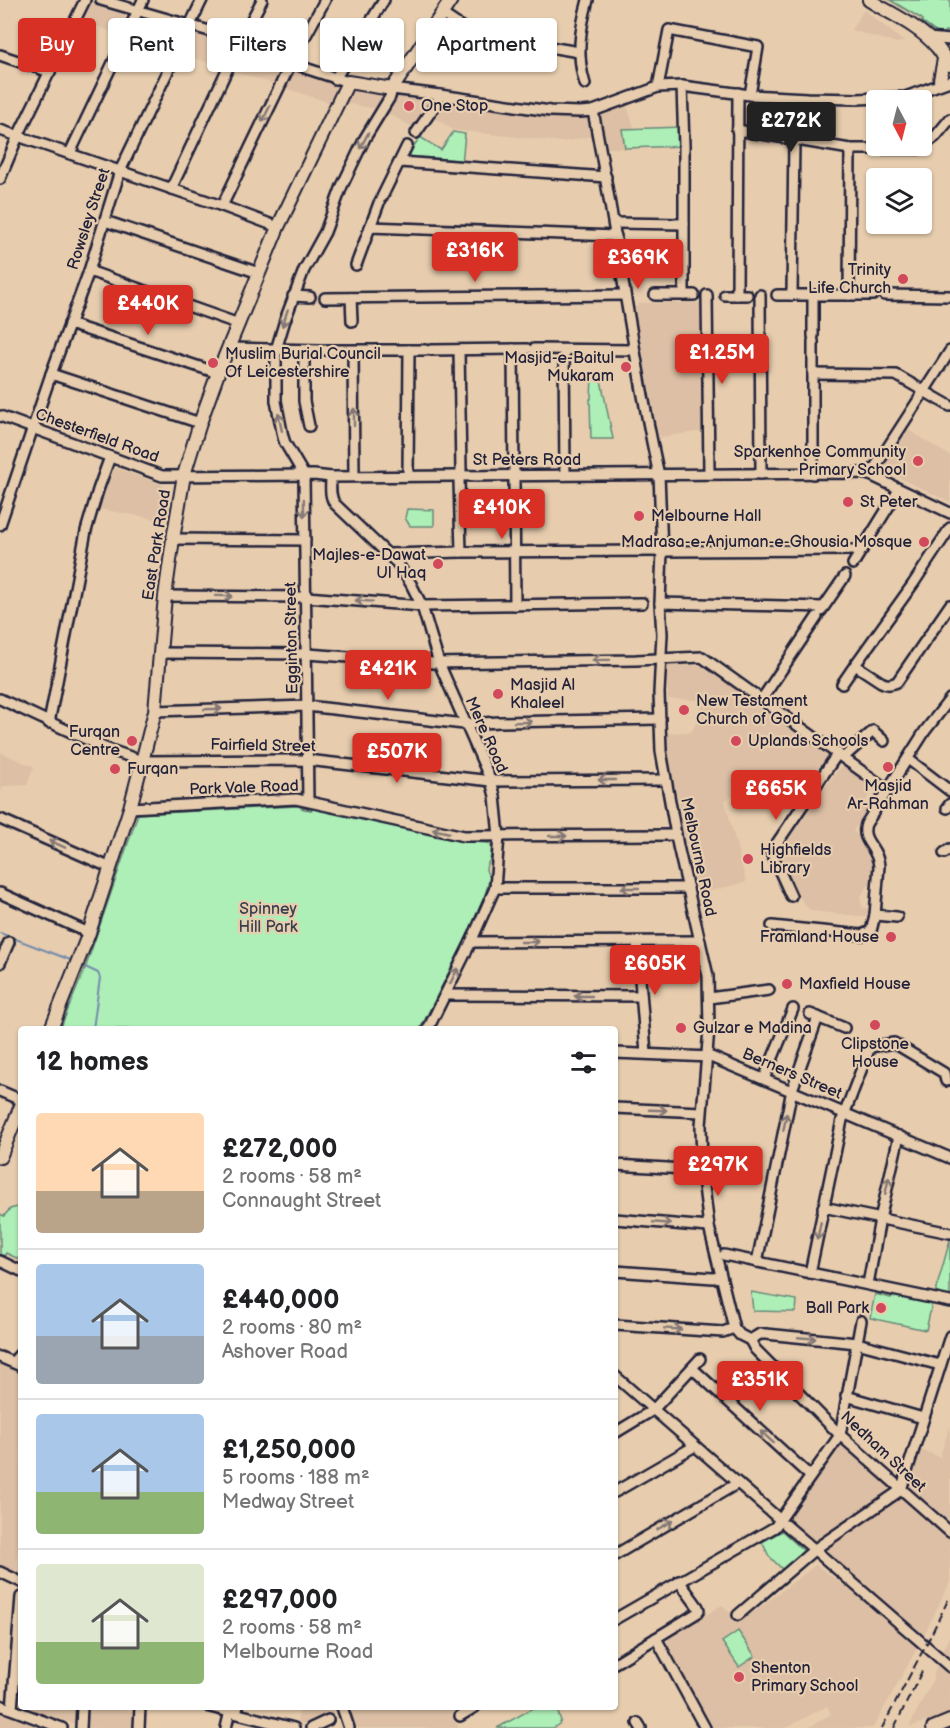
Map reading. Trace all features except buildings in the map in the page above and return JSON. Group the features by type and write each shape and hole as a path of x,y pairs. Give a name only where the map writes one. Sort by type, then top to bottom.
{"main road":[{"path":"348,82 392,89 451,0"},
{"path":"869,0 928,38 945,55 944,80"},
{"name":"East Park Road","path":"52,1026 89,933 111,868 130,808 155,711 165,596 173,539 184,475 200,423 278,227 348,82"},
{"path":"0,1157 18,1113"},
{"path":"933,1728 950,1721"}],"street":[{"path":"76,18 85,0"},
{"path":"101,0 162,18"},
{"path":"70,153 143,0"},
{"name":"Rowsley Street","path":"193,18 202,0"},
{"path":"253,18 262,0"},
{"path":"308,30 325,0"},
{"path":"335,79 384,0"},
{"path":"585,84 580,69 579,52 582,24 588,0"},
{"path":"441,14 472,34 579,52"},
{"path":"658,87 669,30 758,47 750,95"},
{"path":"928,38 950,40"},
{"path":"0,55 18,61"},
{"path":"308,68 348,82"},
{"path":"0,179 18,136 50,72"},
{"name":"Rowsley Street","path":"0,525 51,374 89,271 120,171 167,72"},
{"path":"171,189 226,72"},
{"path":"222,206 286,72"},
{"path":"304,475 285,443 275,387 276,350 304,270 326,232 342,186 365,138 390,98 392,89 550,111 580,112 593,111 658,87 682,86 750,95 807,98 892,98 911,96 944,80"},
{"path":"682,86 684,295"},
{"path":"738,93 737,130 757,295 761,474"},
{"path":"416,133 440,100 440,94"},
{"name":"Melbourne Road","path":"593,111 634,350 659,475 662,551 661,751 676,835 708,976 710,998 708,1056 701,1112 702,1170 709,1227 734,1328"},
{"path":"737,130 850,149 919,149 935,137 950,119"},
{"path":"0,130 278,227"},
{"path":"792,295 794,140"},
{"path":"356,265 369,227 407,146"},
{"path":"849,295 850,149"},
{"path":"400,162 606,177"},
{"path":"105,221 259,273"},
{"path":"614,224 684,224"},
{"path":"369,227 616,236"},
{"path":"89,271 239,324"},
{"path":"325,298 625,295"},
{"path":"655,295 873,295"},
{"path":"700,295 709,474"},
{"path":"813,295 813,474"},
{"path":"884,295 950,296"},
{"path":"293,296 310,297"},
{"path":"351,298 352,321"},
{"path":"69,324 218,373"},
{"path":"229,348 353,351 634,350"},
{"path":"304,350 304,401 309,426"},
{"path":"408,476 409,350"},
{"path":"459,350 461,552"},
{"path":"513,350 515,605"},
{"path":"564,350 565,475"},
{"path":"353,351 354,476"},
{"path":"950,351 870,475 950,513"},
{"path":"51,374 200,423"},
{"path":"813,374 896,375 926,390 950,406"},
{"name":"Chesterfield Road","path":"0,416 162,476 184,475"},
{"path":"49,723 86,531 110,457"},
{"name":"St Peters Road","path":"184,475 331,477 860,473 870,475"},
{"name":"Egginton Street","path":"304,475 308,801"},
{"name":"Mere Road","path":"331,477 332,500 398,564 422,606 439,663 491,781 495,796 499,836 495,888 430,1026"},
{"path":"853,564 897,493"},
{"path":"842,684 950,528"},
{"path":"173,539 305,540"},
{"path":"389,554 862,550"},
{"path":"762,699 845,576"},
{"path":"165,596 306,597 422,606 642,603"},
{"path":"660,603 820,611"},
{"path":"855,664 880,682 890,684 897,682 950,605"},
{"path":"160,653 307,654 439,663 702,657 888,790"},
{"name":"Fairfield Street","path":"0,699 105,748 142,761 307,760 491,781 665,780"},
{"path":"772,926 869,933 873,927 875,915 879,859 864,836 866,824 937,715 950,699"},
{"path":"155,711 308,705 464,724 660,719"},
{"path":"791,896 771,852 841,755 873,731 884,741"},
{"path":"908,759 950,790"},
{"name":"Park Vale Road","path":"130,808 296,799 464,836 676,835"},
{"path":"0,819 111,868"},
{"path":"495,888 688,888"},
{"path":"0,893 89,933"},
{"path":"875,915 897,917"},
{"path":"471,942 700,940"},
{"path":"0,963 9,942"},
{"path":"637,942 646,1053"},
{"path":"710,998 769,990"},
{"path":"445,995 641,996"},
{"path":"764,1079 793,1009"},
{"path":"757,1262 792,1089 814,1016 843,1028"},
{"path":"810,1273 842,1120 870,1047 894,1043 944,1073 946,1080"},
{"name":"Berners Street","path":"618,1053 708,1056 792,1089 950,1158"},
{"path":"0,1092 18,1099"},
{"path":"618,1108 701,1112"},
{"path":"868,1284 898,1136"},
{"path":"618,1165 702,1170"},
{"path":"823,1207 950,1233"},
{"path":"618,1219 709,1227"},
{"path":"724,1255 950,1302"},
{"path":"0,1262 18,1270"},
{"path":"618,1271 713,1278 720,1276"},
{"path":"618,1617 783,1522 810,1476 840,1435 861,1321"},
{"path":"618,1325 723,1332 734,1328 740,1335 750,1340 760,1334 766,1334 857,1343 940,1365"},
{"path":"738,1615 815,1550 901,1490 950,1336"},
{"name":"Nedham Street","path":"750,1340 755,1349 840,1435 950,1532"},
{"path":"0,1357 17,1364"},
{"path":"618,1431 653,1410 700,1359"},
{"path":"692,1368 810,1476"},
{"path":"618,1379 950,1667"},
{"path":"846,1396 923,1418"},
{"path":"618,1490 695,1446"},
{"path":"618,1553 738,1483"},
{"path":"0,1572 18,1581"},
{"path":"618,1661 699,1610 680,1581"},
{"path":"12,1709 18,1634"},
{"path":"656,1638 705,1728"},
{"path":"0,1705 62,1728"},
{"path":"81,1728 82,1710"},
{"path":"139,1728 140,1710"},
{"path":"226,1728 230,1715 236,1710 294,1728"},
{"path":"345,1710 349,1728"},
{"path":"460,1716 471,1710"},
{"path":"311,1728 328,1720"}],"shaded area":[{"path":"91,0 98,0 162,18 108,18 108,30 96,26 96,18 82,18"},
{"path":"864,10 904,42 896,43 851,30"},
{"path":"195,27 207,30 207,63 195,59"},
{"path":"308,66 348,82 580,112 625,100 634,128 622,129 625,148 600,148 597,135 562,142 453,130 429,114 418,130 382,110 339,102 337,105 236,72 308,72"},
{"path":"640,303 700,303 704,431 659,437 634,309"},
{"name":"Sparkenhoe Community Primary School","path":"907,429 950,456 950,502 883,470 883,466"},
{"path":"115,468 161,484 170,497 166,521 99,509 103,493"},
{"name":"Uplands Schools","path":"667,665 707,666 754,704 830,758 811,789 805,786 796,798 792,787 756,794 754,790 730,797 725,801 746,882 699,894 682,827 681,811 667,749 667,733 691,732 701,715 701,700 668,699"},
{"path":"0,752 34,767 27,785 3,786 0,794"},
{"path":"845,766 874,788 864,803 869,807 853,831 871,848 876,861 874,878 860,897 862,907 869,910 869,917 811,911 803,903 779,860 780,851 838,770"},
{"path":"0,1363 18,1372 18,1543 16,1571 0,1565"},
{"path":"950,1425 950,1517 948,1521 908,1488 921,1450 940,1457"},
{"path":"840,1435 950,1531 950,1582 921,1641 873,1728 808,1728 831,1714 827,1706 786,1728 711,1728 666,1647 669,1637 722,1605 740,1622 816,1565 912,1635 779,1519"},
{"path":"950,1635 950,1714 909,1727 932,1681 939,1657"},
{"path":"31,1710 76,1710 75,1724"},
{"path":"87,1710 135,1712 134,1728 86,1728"},
{"path":"299,1710 332,1710 305,1724 297,1723"},
{"path":"352,1710 458,1710 451,1714 459,1728 355,1728 349,1712"},
{"path":"0,1711 45,1728 0,1728"}],"green space":[{"path":"890,0 950,0 950,32 945,31 941,36 922,22 922,19"},
{"path":"683,127 684,146 625,148 622,129"},
{"path":"453,132 465,134 462,163 459,160 407,156 420,137 441,150"},
{"path":"592,375 600,375 613,439 591,439"},
{"path":"407,509 434,510 434,526 410,526 405,518"},
{"name":"Spinney Hill Park","path":"298,806 311,810 316,808 458,841 488,843 491,845 491,854 486,870 490,877 476,919 422,1026 61,1026 86,966 138,814"},
{"path":"18,1207 18,1259 6,1253 3,1258 0,1256 0,1214 4,1216 10,1209"},
{"path":"950,1240 950,1301 934,1297"},
{"path":"751,1292 797,1300 796,1312 753,1311"},
{"path":"892,1293 933,1299 926,1330 870,1318 875,1294 891,1298"},
{"path":"782,1531 804,1551 785,1572 769,1556 762,1542"},
{"path":"738,1631 755,1656 739,1667 722,1642"},
{"path":"530,1710 557,1710 561,1721 553,1728 497,1728"}],"waterway":[{"path":"0,933 73,961"},
{"path":"81,965 98,973 100,978 93,1026"}],"railway":[{"path":"882,1728 950,1596"},
{"path":"894,1728 923,1669"}],"place":[{"name":"One Stop","path":"409,106"},
{"name":"Trinity Life Church","path":"903,279"},
{"name":"Muslim Burial Council Of Leicestershire","path":"213,363"},
{"name":"Masjid-e-Baitul Mukaram","path":"626,367"},
{"name":"Sparkenhoe Community Primary School","path":"918,461"},
{"name":"St Peter","path":"848,502"},
{"name":"Melbourne Hall","path":"639,516"},
{"name":"Madrasa-e-Anjuman-e-Ghousia Mosque","path":"924,542"},
{"name":"Majles-e-Dawat Ul Haq","path":"438,564"},
{"name":"Masjid Al Khaleel","path":"498,694"},
{"name":"New Testament Church of God","path":"684,710"},
{"name":"Furqan Centre","path":"132,741"},
{"name":"Uplands Schools","path":"736,741"},
{"name":"Masjid Ar-Rahman","path":"888,767"},
{"name":"Furqan","path":"115,769"},
{"name":"Highfields Library","path":"748,859"},
{"name":"Framland House","path":"891,937"},
{"name":"Maxfield House","path":"787,984"},
{"name":"Clipstone House","path":"875,1025"},
{"name":"Gulzar e Madina","path":"681,1028"},
{"name":"Ball Park","path":"881,1308"},
{"name":"Shenton Primary School","path":"739,1677"}]}
